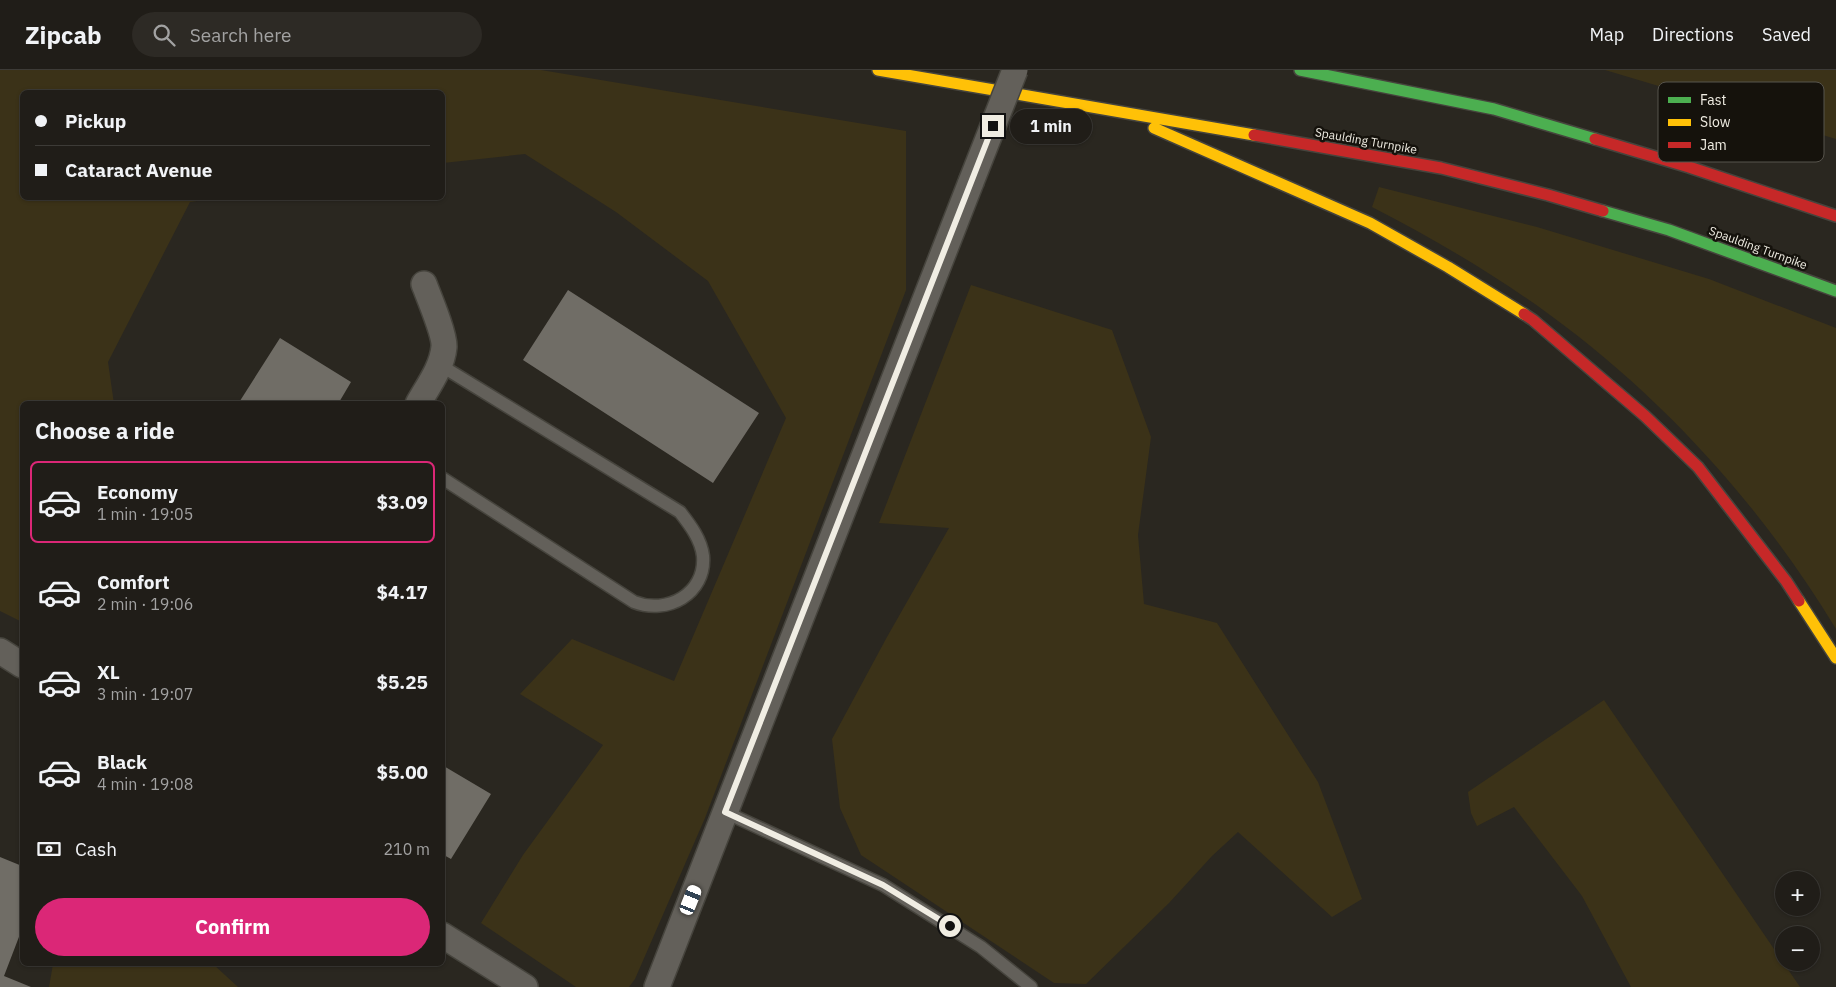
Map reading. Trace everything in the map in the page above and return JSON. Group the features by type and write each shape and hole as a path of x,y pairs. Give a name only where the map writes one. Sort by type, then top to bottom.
{"highway":[{"name":"Spaulding Turnpike","path":"878,70 1441,168 1548,194 1669,230 1836,291"},
{"path":"1300,70 1494,109 1658,158"},
{"path":"1111,110 1370,223 1448,267 1533,320 1645,416 1698,468 1786,581 1836,658"},
{"path":"1672,162 1836,216"}],"street":[{"path":"657,987 1015,70"},
{"path":"420,401 440,365 444,345 435,312 424,284"},
{"path":"0,651 20,665"},
{"path":"445,937 525,987"}],"lane":[{"path":"440,365 680,512 696,533 702,556 701,576 688,594 673,604 661,607 645,606 634,602 445,480"},
{"path":"725,812 883,885 981,947 1030,987"}],"shaded area":[{"path":"0,70 541,70 906,131 906,290 705,818 635,979 629,987 576,987 481,923 523,855 603,745 520,694 572,639 674,681 786,418 708,281 616,212 525,154 445,163 445,90 20,90 20,200 204,200 190,202 108,362 114,401 20,401 20,621 0,611"},
{"path":"1605,70 1836,70 1836,139 1824,135 1824,82 1658,82 1658,86"},
{"path":"1379,187 1537,227 1709,279 1836,328 1836,629 1777,541 1743,498 1708,458 1633,382 1592,347 1507,285 1372,207"},
{"path":"971,285 1112,330 1151,437 1138,535 1144,604 1217,623 1318,782 1362,899 1332,917 1238,832 1086,984 1054,983 861,855 840,808 832,739 949,528 879,523"},
{"path":"1604,700 1775,950 1775,971 1789,971 1800,987 1631,987 1582,896 1514,807 1477,826 1471,813 1468,792"},
{"path":"53,966 215,966 238,987 49,987"}],"building":[{"path":"568,290 759,413 713,483 523,360"},
{"path":"280,338 351,382 340,401 240,401"},
{"path":"445,767 491,794 451,859 445,856"},
{"path":"0,857 20,865 20,934 4,976 31,987 0,987"}],"traffic: fast":[{"path":"1300,70 1494,109 1595,139"},
{"path":"1603,211 1669,230 1836,291"}],"traffic: slow":[{"path":"878,70 1254,135"},
{"path":"1154,128 1370,223 1448,267 1524,314"},
{"path":"1799,601 1836,658"}],"traffic: jam":[{"path":"1254,135 1441,168 1603,211"},
{"path":"1595,139 1658,158"},
{"path":"1672,162 1836,216"},
{"path":"1524,314 1645,416 1698,467 1786,581 1799,601"}],"route":[{"path":"950,926 883,885 725,812 993,126"}]}
